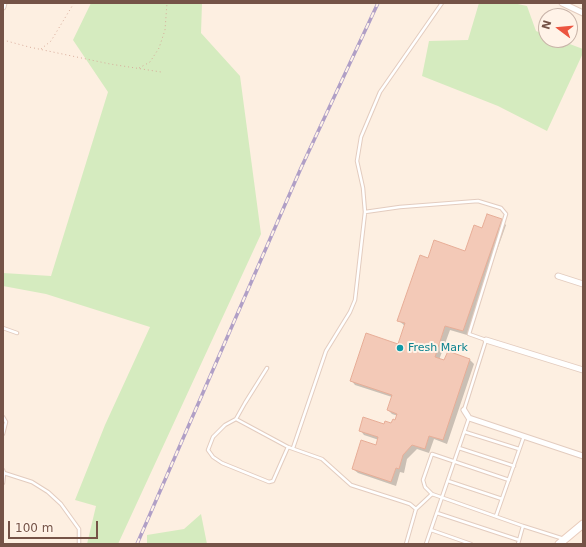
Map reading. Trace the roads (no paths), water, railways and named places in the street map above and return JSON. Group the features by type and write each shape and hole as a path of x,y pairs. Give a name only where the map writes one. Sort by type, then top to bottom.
{"main road":[{"path":"559,544 583,524"}],"street":[{"path":"3,7 4,3"},
{"path":"562,3 583,13"},
{"path":"558,276 583,284"},
{"path":"486,340 583,370"},
{"path":"464,410 469,418 583,456"}],"lane":[{"path":"293,448 326,351 350,312 355,300 365,212 363,188 357,161 360,138 380,92 442,3"},
{"path":"365,212 400,207 478,201 504,210 506,214 469,334 486,340 464,410"},
{"path":"3,328 17,333"},
{"path":"268,368 236,419 225,425 213,437 208,450 212,457 222,463 272,482 288,447"},
{"path":"3,417 6,422 3,434"},
{"path":"426,544 469,418"},
{"path":"236,419 288,447 322,459 351,485 406,502 416,509"},
{"path":"465,432 519,449"},
{"path":"496,516 524,436"},
{"path":"459,448 514,466"},
{"path":"509,480 432,454 423,480 425,486 432,494 565,539"},
{"path":"3,470 3,483"},
{"path":"4,473 32,482 48,492 61,504 79,529 78,544"},
{"path":"448,481 502,499"},
{"path":"406,544 416,509 432,494"},
{"path":"437,513 519,540"},
{"path":"518,544 523,526"},
{"path":"431,530 471,544"}],"railway":[{"path":"137,544 301,168 378,3"}],"place":[{"name":"Fresh Mark","path":"400,348"}]}
